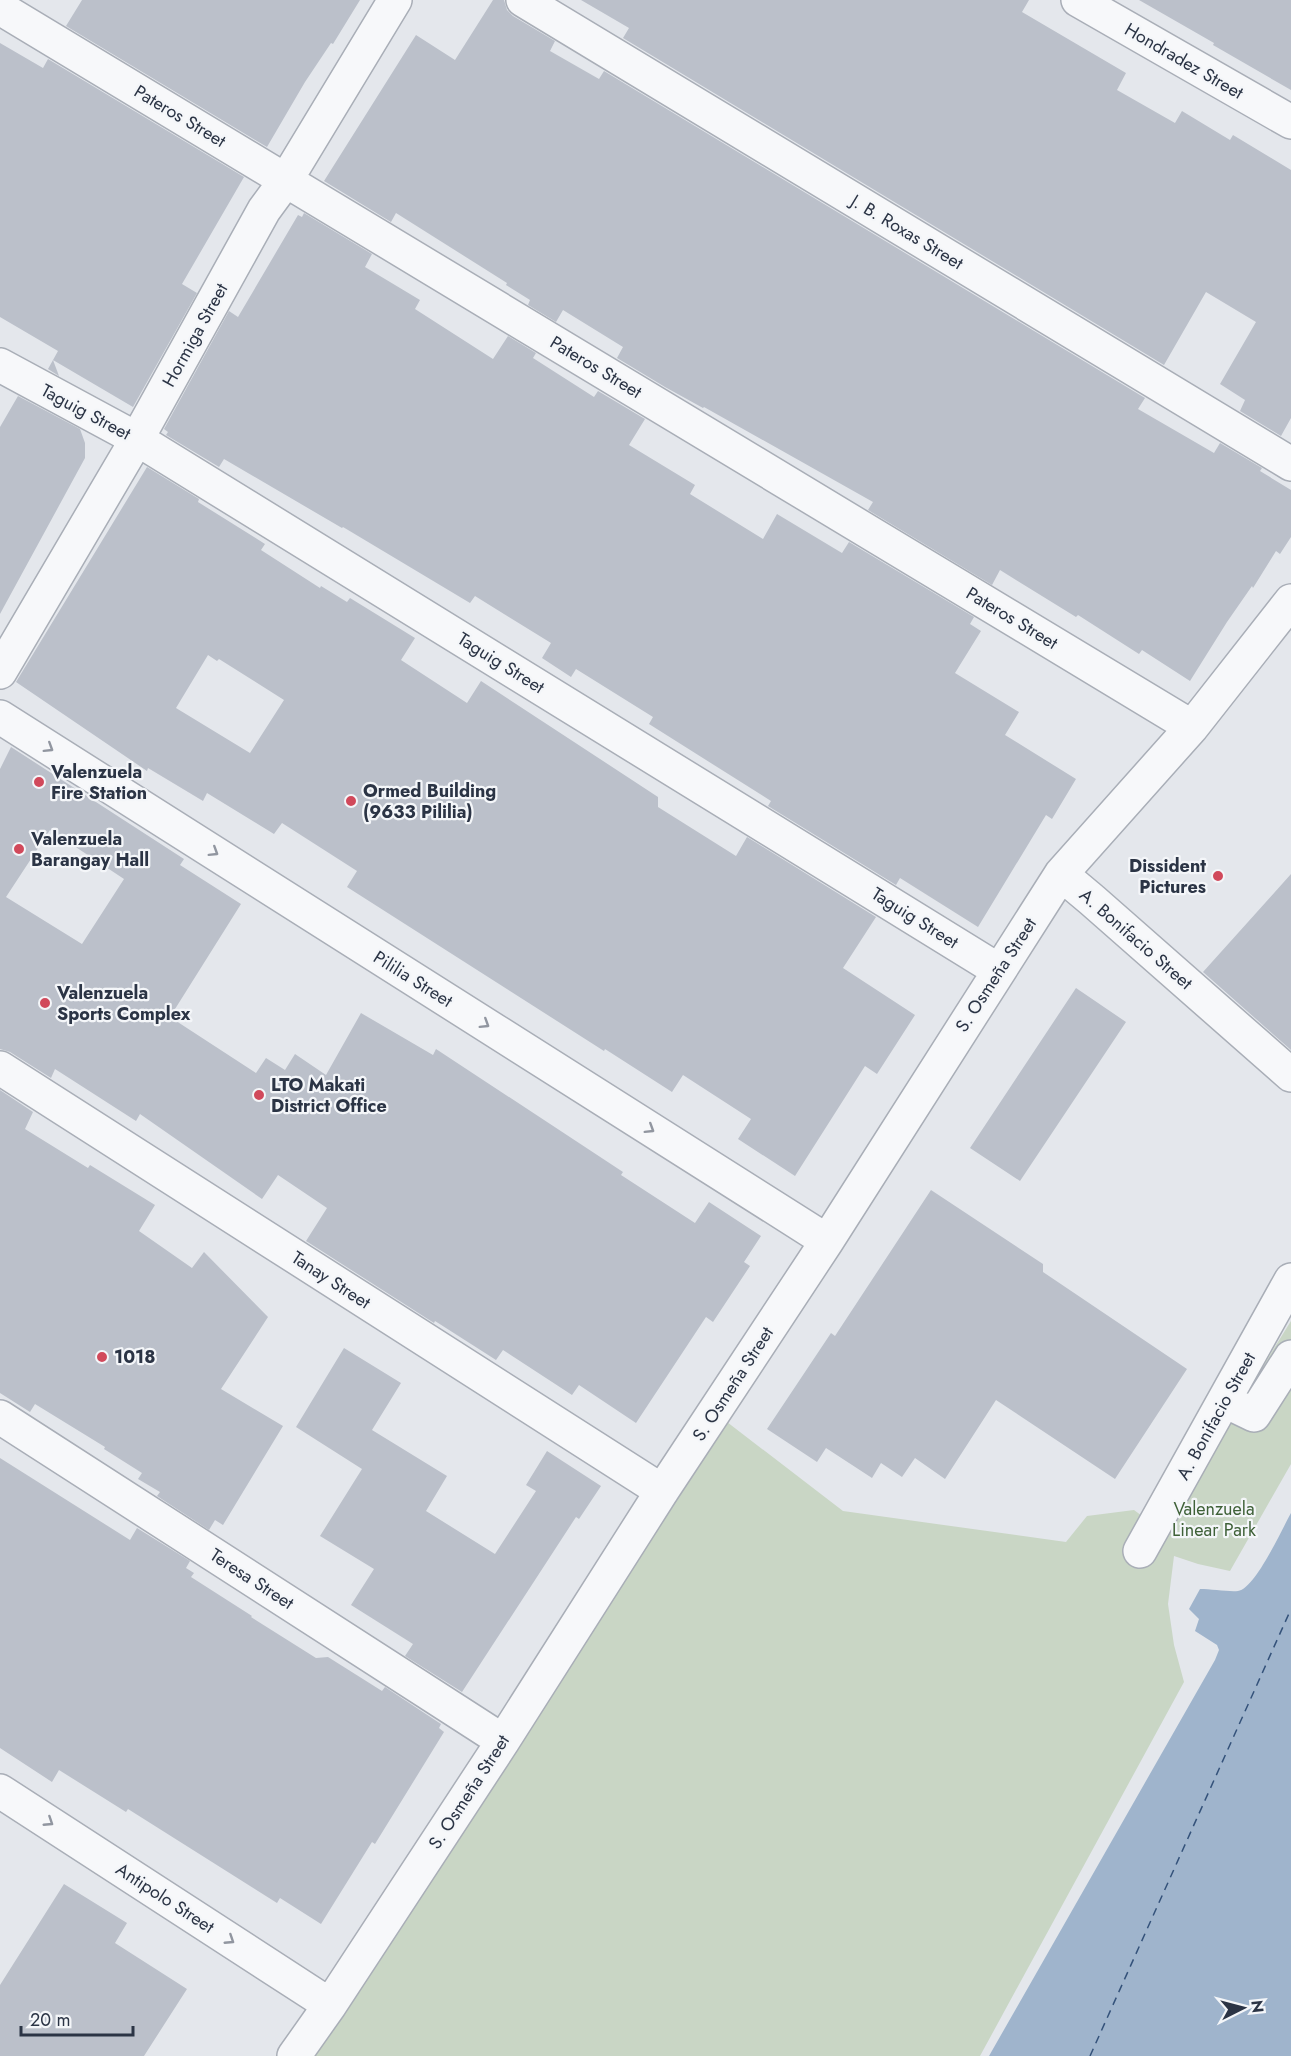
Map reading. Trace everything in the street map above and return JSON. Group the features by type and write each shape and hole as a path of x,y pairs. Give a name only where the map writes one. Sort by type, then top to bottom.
{"street":[{"name":"Hormiga Street","path":"0,672 136,439 264,210 286,180 395,0"},
{"name":"J. B. Roxas Street","path":"523,0 1291,464"},
{"name":"Hondradez Street","path":"1078,0 1291,122"},
{"name":"Pateros Street","path":"0,8 1192,727"},
{"name":"Taguig Street","path":"0,365 136,439 998,970"},
{"name":"S. Osmeña Street","path":"294,2056 330,2005 662,1491 827,1241 1061,874 1192,727 1291,601"},
{"name":"Pililia Street","path":"0,717 827,1241"},
{"name":"A. Bonifacio Street","path":"1061,874 1291,1076"},
{"name":"Tanay Street","path":"0,1068 662,1491"},
{"name":"A. Bonifacio Street","path":"1140,1551 1225,1401 1283,1315 1291,1280"},
{"path":"1225,1401 1254,1415 1291,1358"},
{"name":"Teresa Street","path":"0,1417 502,1741"},
{"name":"Antipolo Street","path":"0,1791 330,2005"}],"green space":[{"name":"Valenzuela Linear Park","path":"1291,1321 1291,1464 1230,1571 1174,1556 1168,1604 1174,1645 1184,1682 980,2056 307,2056 727,1422 843,1511 1066,1542 1087,1516 1134,1510 1161,1530"}],"water":[{"path":"1291,1513 1291,2056 989,2056 1215,1660 1219,1650 1217,1645 1195,1631 1199,1619 1189,1609 1200,1589 1238,1591 1245,1588 1260,1570"}],"building":[{"path":"82,0 360,0 333,44 331,43 305,82 267,147 66,26"},
{"path":"493,0 504,0 507,10 513,16 555,41 550,51 599,79 604,71 1145,398 1138,409 1214,453 1220,443 1262,468 1260,471 1291,490 1291,537 1280,554 1276,551 1190,681 1142,650 1139,654 1078,615 1076,617 1000,570 992,585 868,510 873,502 617,358 623,347 563,310 556,322 528,305 530,300 506,285 507,283 396,213 391,222 324,181 416,35 455,60"},
{"path":"581,0 1029,0 1022,12 1126,73 1117,90 1175,123 1182,111 1230,140 1233,135 1291,170 1291,418 1281,436 1240,411 1245,400 1220,384 1256,322 1206,292 1164,365 623,38 629,28"},
{"path":"1139,0 1291,0 1291,90 1213,45 1214,43"},
{"path":"0,43 43,68 48,59 244,177 182,284 197,293 133,407 53,360 58,351 0,317"},
{"path":"304,213 372,254 365,267 420,300 415,309 493,359 508,336 536,353 533,358 594,397 598,391 645,419 629,445 695,485 690,494 763,539 777,514 842,553 849,542 974,617 970,624 981,631 955,673 1019,712 1005,735 1076,779 1052,819 1046,815 978,927 900,878 896,885 768,806 771,801 649,724 653,717 576,669 571,677 542,658 551,643 475,596 470,603 224,459 219,467 166,435 168,432 164,429 229,311 238,317 298,215 302,217"},
{"path":"53,360 59,376 48,369"},
{"path":"18,396 80,429 85,443 85,458 0,614 0,427"},
{"path":"147,467 265,544 261,550 320,588 321,586 347,602 350,598 415,638 401,660 467,703 481,681 658,797 658,807 736,856 747,837 876,917 843,968 915,1015 877,1074 865,1066 795,1176 738,1139 751,1119 683,1075 672,1092 347,887 357,871 282,823 274,834 207,793 203,801 148,768 147,771 16,682","holes":["208,655 217,661 219,659 284,700 250,753 176,708"]},
{"path":"11,747 184,859 180,865 241,904 170,1017 256,1073 266,1058 285,1070 295,1054 326,1075 361,1013 433,1055 436,1049 623,1172 621,1175 695,1223 709,1202 761,1236 744,1262 750,1266 713,1322 706,1317 636,1423 579,1385 572,1395 503,1350 496,1360 306,1241 327,1208 278,1175 262,1199 140,1114 136,1121 55,1069 51,1078 10,1052 0,1049 0,769","holes":["50,830 124,879 82,944 6,897"]},
{"path":"1291,874 1291,1050 1203,972"},
{"path":"1076,988 1126,1022 1020,1181 970,1148"},
{"path":"0,1090 33,1112 25,1129 88,1168 90,1165 155,1205 139,1231 192,1268 204,1252 268,1317 221,1389 283,1426 223,1525 215,1520 209,1530 157,1496 160,1492 138,1479 142,1473 104,1449 105,1447 35,1404 30,1412 0,1393"},
{"path":"931,1190 1043,1264 1043,1272 1187,1369 1115,1479 996,1400 945,1479 915,1458 902,1477 881,1463 872,1478 826,1448 817,1462 767,1429 831,1333 835,1336"},
{"path":"344,1348 401,1383 372,1430 447,1476 426,1511 495,1554 536,1491 526,1485 547,1451 601,1486 579,1519 576,1517 462,1692 405,1656 413,1644 351,1605 374,1569 320,1536 362,1469 296,1427"},
{"path":"0,1458 130,1540 137,1528 190,1561 186,1568 194,1573 191,1577 251,1617 316,1658 328,1657 382,1691 385,1687 441,1724 439,1728 444,1732 375,1844 372,1842 321,1924 280,1898 277,1903 128,1809 126,1812 59,1770 52,1782 0,1748"},
{"path":"64,1884 127,1923 115,1943 187,1989 144,2056 0,2056 0,1985"}],"ferry route":[{"path":"1090,2056 1291,1609"}],"place":[{"name":"Valenzuela Fire Station","path":"39,782"},
{"name":"Ormed Building (9633 Pililia)","path":"351,801"},
{"name":"Valenzuela Barangay Hall","path":"19,849"},
{"name":"Dissident Pictures","path":"1218,876"},
{"name":"Valenzuela Sports Complex","path":"45,1003"},
{"name":"LTO Makati District Office","path":"259,1095"},
{"name":"1018","path":"102,1357"}]}
